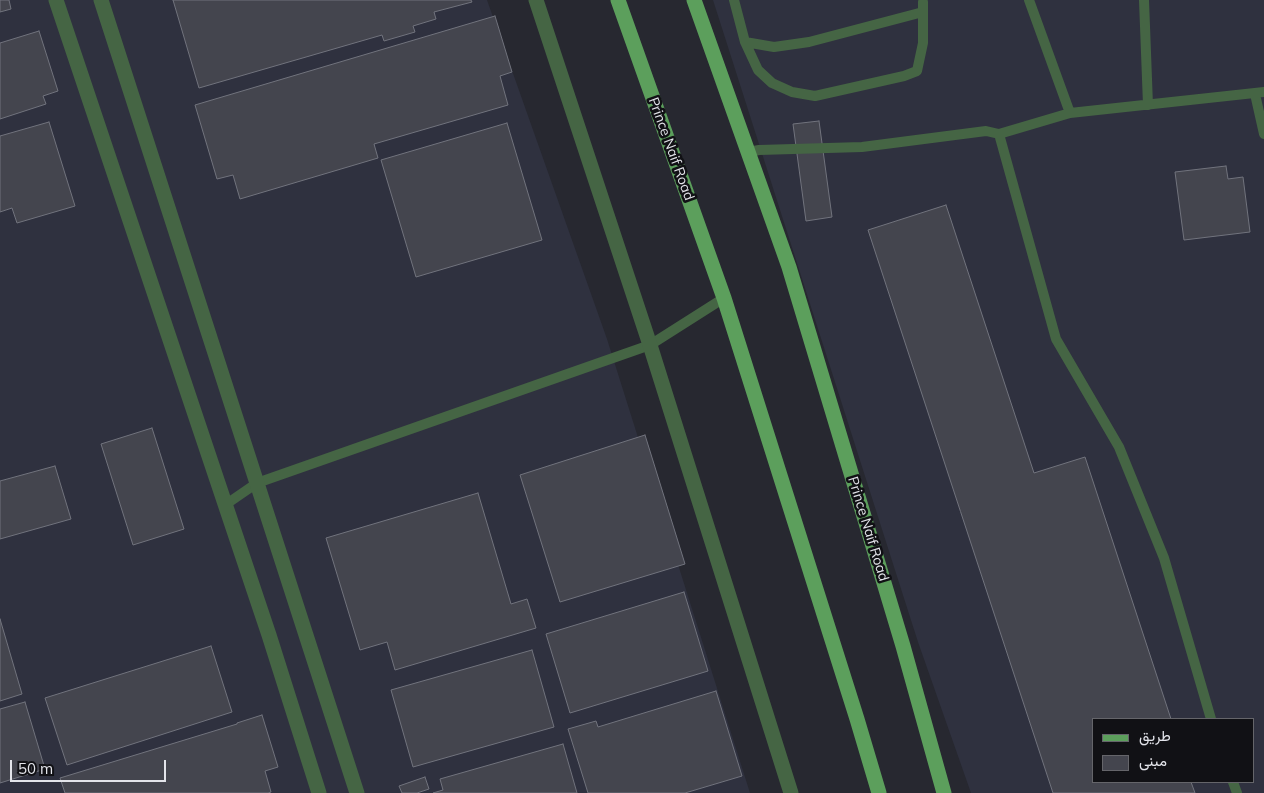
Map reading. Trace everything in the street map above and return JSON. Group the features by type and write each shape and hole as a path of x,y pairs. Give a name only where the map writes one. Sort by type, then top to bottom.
{"main road":[{"name":"Prince Naif Road","path":"618,0 724,298 879,793"},
{"name":"Prince Naif Road","path":"694,0 789,267 903,646 944,793"}],"street":[{"path":"56,0 269,635 319,793"},
{"path":"101,0 357,793"},
{"path":"536,0 650,345 791,793"}],"lane":[{"path":"734,0 745,42 758,70 772,83 792,92 815,96 904,76 917,70 923,43 923,3 809,42 774,47 745,42"},
{"path":"1029,0 1070,113"},
{"path":"1144,0 1148,104"},
{"path":"748,152 759,150 862,148 986,131 999,134 1070,113 1260,93 1264,134"},
{"path":"999,134 1056,339 1119,447 1164,558 1211,718"},
{"path":"225,505 257,483 650,345 724,298"}],"shaded area":[{"path":"0,0 487,0 607,339 750,793 0,793"},
{"path":"713,0 1264,0 1264,793 971,793 918,642"}],"building":[{"path":"0,0 9,0 11,9 0,12"},
{"path":"173,0 471,0 472,2 434,12 436,19 413,26 415,32 384,41 382,35 199,88"},
{"path":"495,16 512,72 500,76 508,105 374,144 378,158 240,199 233,175 217,179 195,105"},
{"path":"39,31 58,91 43,96 46,104 0,119 0,43"},
{"path":"819,121 832,217 806,221 793,124"},
{"path":"49,122 75,206 17,223 12,208 0,212 0,136"},
{"path":"507,123 542,240 416,277 381,160"},
{"path":"1226,166 1228,179 1243,177 1250,232 1184,240 1175,172"},
{"path":"946,205 1034,473 1085,457 1171,718 1092,718 1092,783 1191,783 1195,793 1053,793 868,230"},
{"path":"152,428 184,529 133,545 101,444"},
{"path":"645,435 685,564 560,602 520,475"},
{"path":"55,466 71,519 0,539 0,481"},
{"path":"478,493 511,604 527,599 536,628 395,670 387,642 360,650 326,538"},
{"path":"684,592 708,671 570,713 546,634"},
{"path":"0,619 22,694 0,701"},
{"path":"211,646 232,712 67,765 45,698"},
{"path":"532,650 554,727 413,767 391,690"},
{"path":"716,691 742,776 685,793 588,793 568,729 596,721 598,727"},
{"path":"25,702 45,769 0,783 0,709"},
{"path":"262,715 278,767 265,771 271,792 65,793 60,778"},
{"path":"563,744 577,793 433,793 443,790 440,779"},
{"path":"425,777 429,789 417,793 402,793 399,786"}]}
